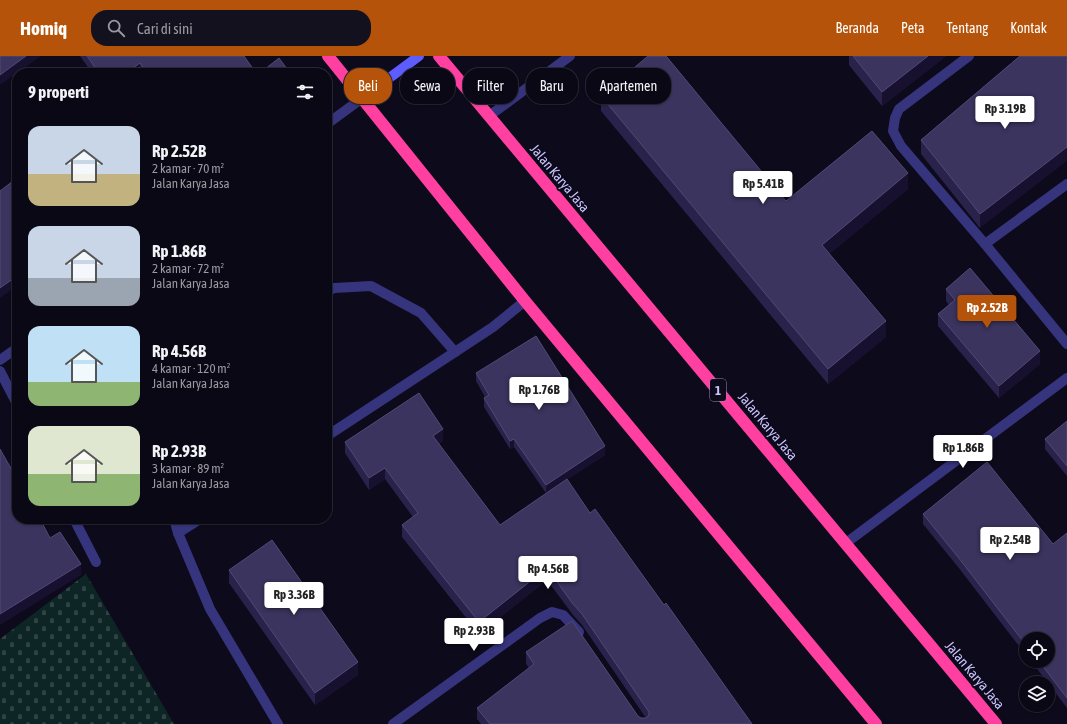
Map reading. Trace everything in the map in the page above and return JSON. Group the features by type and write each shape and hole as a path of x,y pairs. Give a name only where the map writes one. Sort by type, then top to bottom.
{"highway":[{"path":"328,56 344,77"},
{"name":"Jalan Karya Jasa","path":"439,56 996,724"},
{"path":"365,104 525,301 876,724"}],"street":[{"path":"392,76 419,56"},
{"path":"489,116 570,56"},
{"path":"969,56 899,108 895,118 893,131 901,146 985,244 1067,344"},
{"path":"332,120 354,104"},
{"path":"985,244 1067,184"},
{"path":"332,289 371,286 421,313 455,352"},
{"path":"332,433 493,327 525,301"},
{"path":"0,360 12,352"},
{"path":"0,370 12,394"},
{"path":"846,543 1067,378"},
{"path":"77,524 96,562"},
{"path":"175,524 210,609 278,724"},
{"path":"178,533 192,524"},
{"path":"393,724 540,618 552,612 563,615 577,629 586,641"}],"green space":[{"path":"86,574 174,724 0,724 0,639"}],"building":[{"path":"0,56 26,56 0,75"},
{"path":"87,56 244,56 252,68 144,68 140,63 133,68 95,68"},
{"path":"648,56 666,56 786,201 872,131 908,173 822,245 886,321 828,369 608,104 671,104 671,68 634,68"},
{"path":"853,56 928,56 882,92"},
{"path":"1020,56 1067,56 1067,147 980,214 921,140"},
{"path":"279,58 286,68 266,68"},
{"path":"12,182 12,280 0,288 0,191"},
{"path":"970,268 1040,351 999,386 938,314 955,300 946,289"},
{"path":"536,336 605,446 546,485 514,439 510,441 484,398 489,395 476,373"},
{"path":"419,393 443,429 433,436 500,525 567,479 590,513 595,509 664,605 666,603 752,724 490,724 477,708 534,664 526,652 572,621 638,716 641,718 646,718 649,715 649,712 582,614 547,568 479,622 402,525 418,513 385,468 369,478 345,442"},
{"path":"1067,421 1067,466 1045,439"},
{"path":"0,449 12,470 12,524 43,524 50,538 60,532 81,564 0,614"},
{"path":"987,462 1053,544 1067,533 1067,698 1055,682 1055,676 1050,676 1044,668 1055,668 1055,632 1019,632 1019,636 923,514"},
{"path":"272,540 358,662 315,693 229,570"}]}
